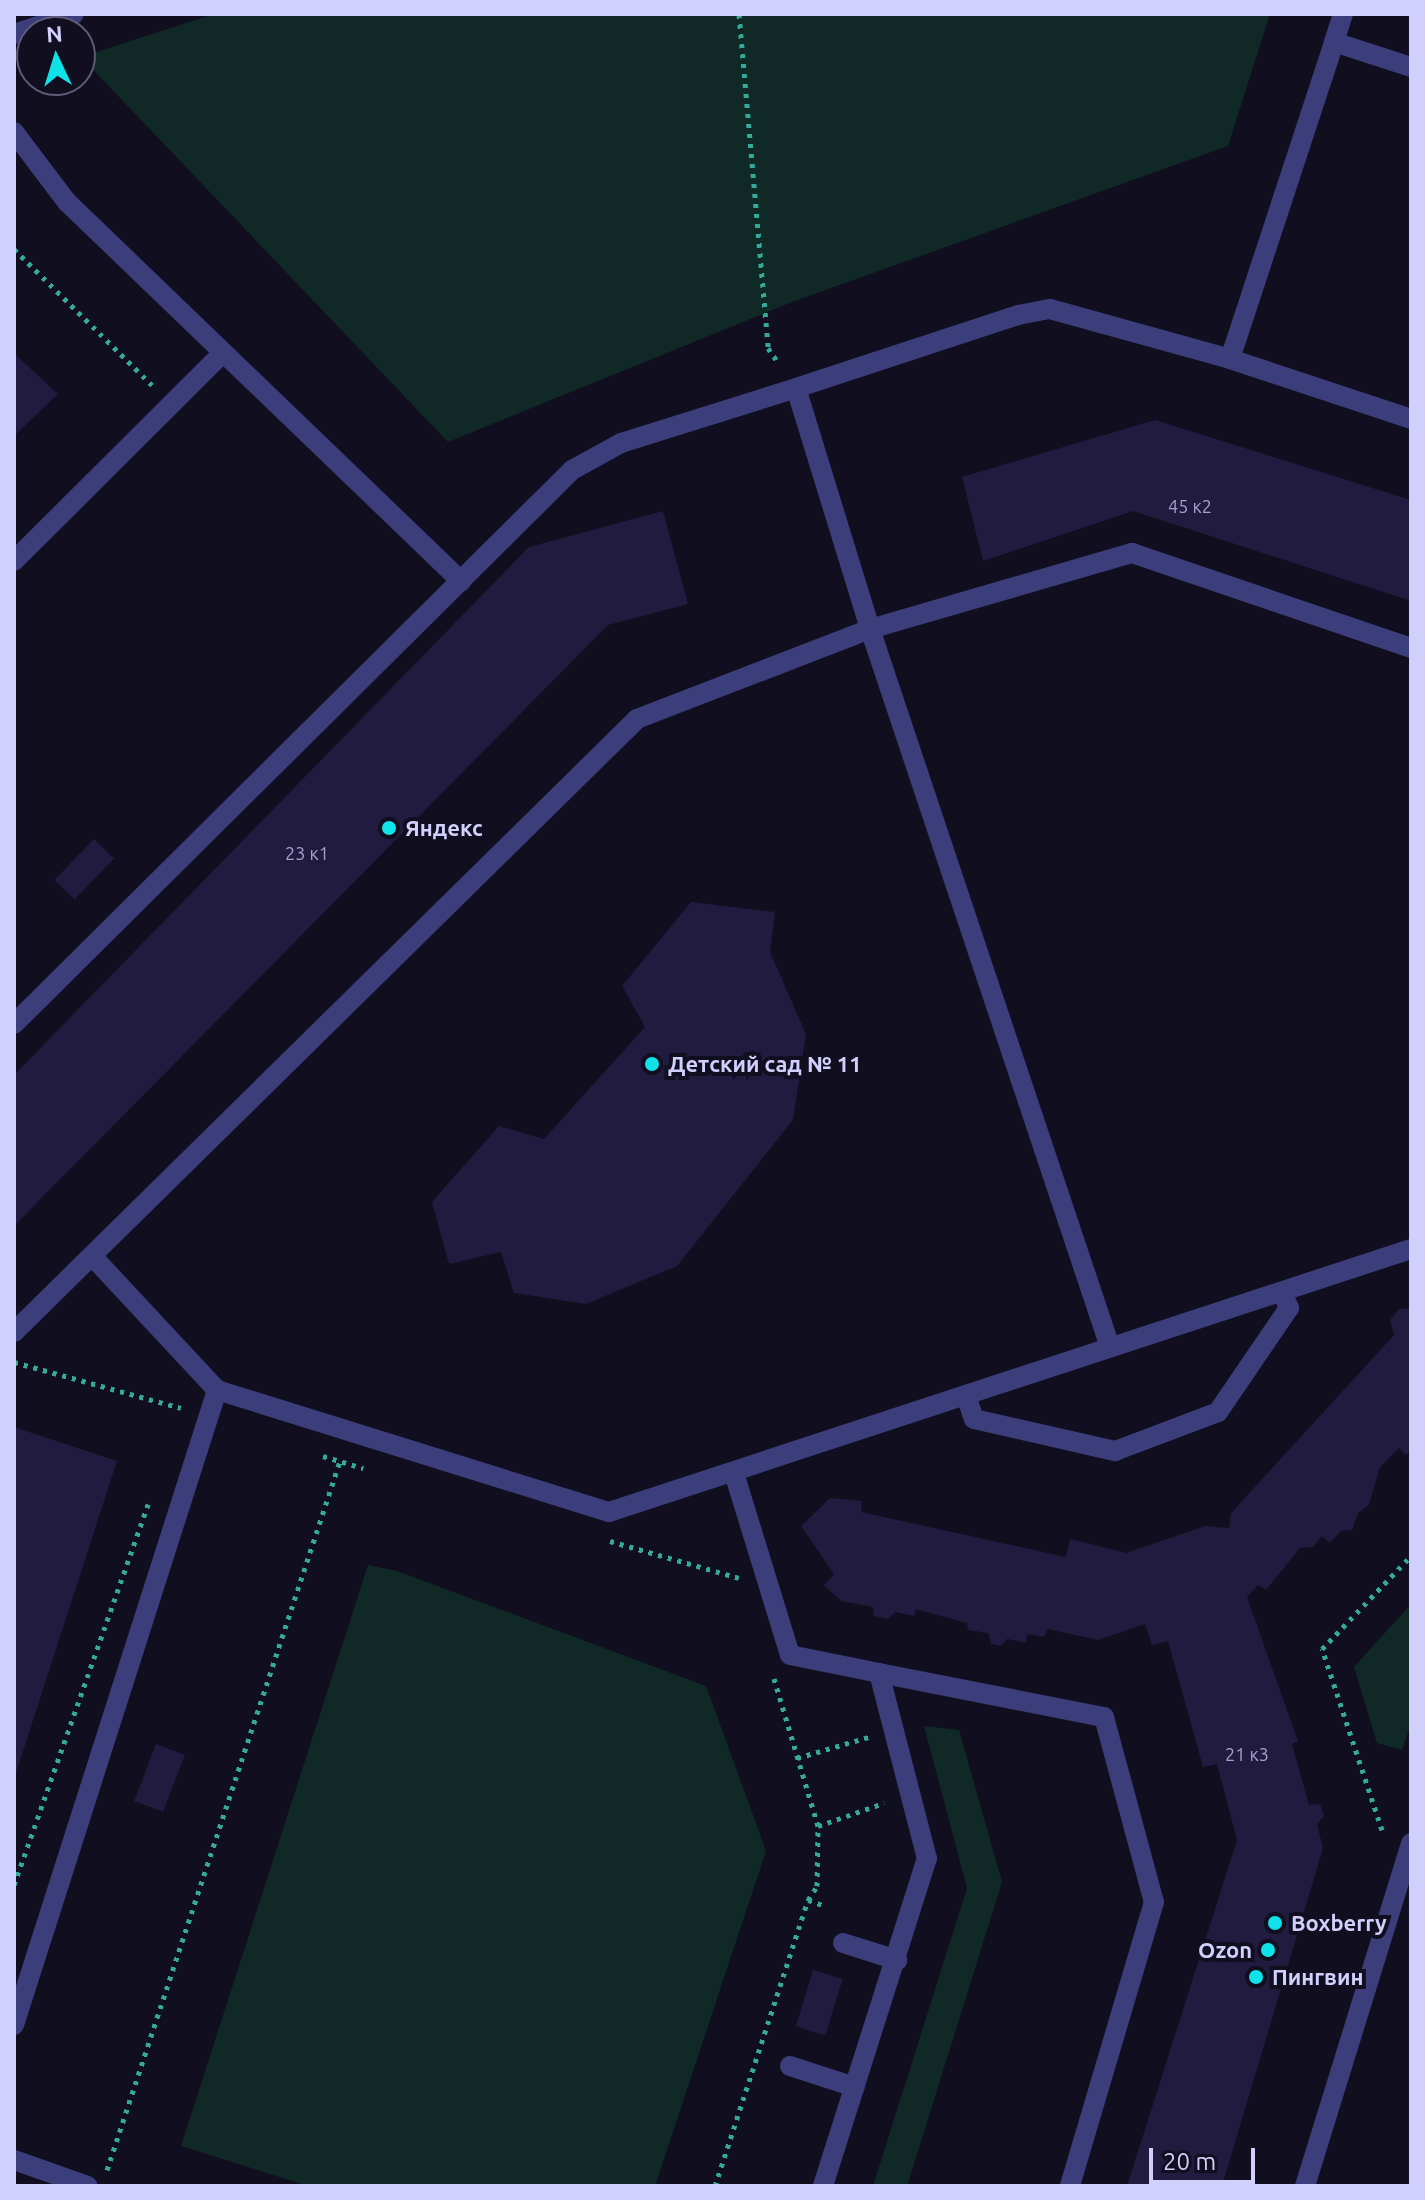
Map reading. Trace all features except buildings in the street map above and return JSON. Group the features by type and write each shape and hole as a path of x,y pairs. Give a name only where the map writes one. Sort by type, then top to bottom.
{"street":[{"path":"14,34 74,14"},
{"path":"1230,359 1343,14"},
{"path":"1334,42 1411,67"},
{"path":"14,132 67,202 461,581"},
{"path":"14,1024 572,470 595,454 1018,315 1050,309 1230,359 1411,419"},
{"path":"14,561 223,353"},
{"path":"796,388 870,629 1110,1347"},
{"path":"14,1332 637,719 870,629 1132,553 1411,648"},
{"path":"92,1256 217,1390 609,1512 1411,1249"},
{"path":"966,1395 974,1419 1115,1451 1218,1412 1289,1308 1282,1292"},
{"path":"14,2025 217,1390"},
{"path":"734,1473 790,1655 1104,1717 1154,1902 1070,2186"},
{"path":"823,2186 927,1858 879,1673"},
{"path":"1305,2186 1411,1843"},
{"path":"843,1943 897,1960"},
{"path":"790,2066 855,2087"},
{"path":"14,2160 88,2186"}],"path":[{"path":"739,14 768,348 796,388"},
{"path":"14,249 172,404"},
{"path":"14,1362 182,1407 208,1418"},
{"path":"177,1422 182,1407"},
{"path":"102,2186 351,1432"},
{"path":"311,1452 369,1470"},
{"path":"14,1885 150,1496"},
{"path":"606,1540 748,1581"},
{"path":"1382,1830 1322,1649 1411,1556"},
{"path":"715,2186 808,1900 817,1886 818,1826 771,1666"},
{"path":"797,1758 870,1737"},
{"path":"818,1826 889,1802"},
{"path":"808,1900 825,1906"},
{"path":"751,2077 760,2080"}],"green space":[{"path":"214,14 1270,14 1228,146 792,302 448,442 96,73 96,52"},
{"path":"368,1565 397,1571 706,1686 766,1851 655,2186 308,2186 181,2146"},
{"path":"1411,1604 1411,1724 1402,1750 1377,1743 1354,1667"},
{"path":"924,1726 959,1730 1002,1882 907,2186 873,2186 967,1888"}],"place":[{"name":"Яндекс","path":"389,828"},
{"name":"Детский сад № 11","path":"652,1064"},
{"name":"Boxberry","path":"1275,1923"},
{"name":"Ozon","path":"1268,1950"},
{"name":"Пингвин","path":"1256,1977"}]}
